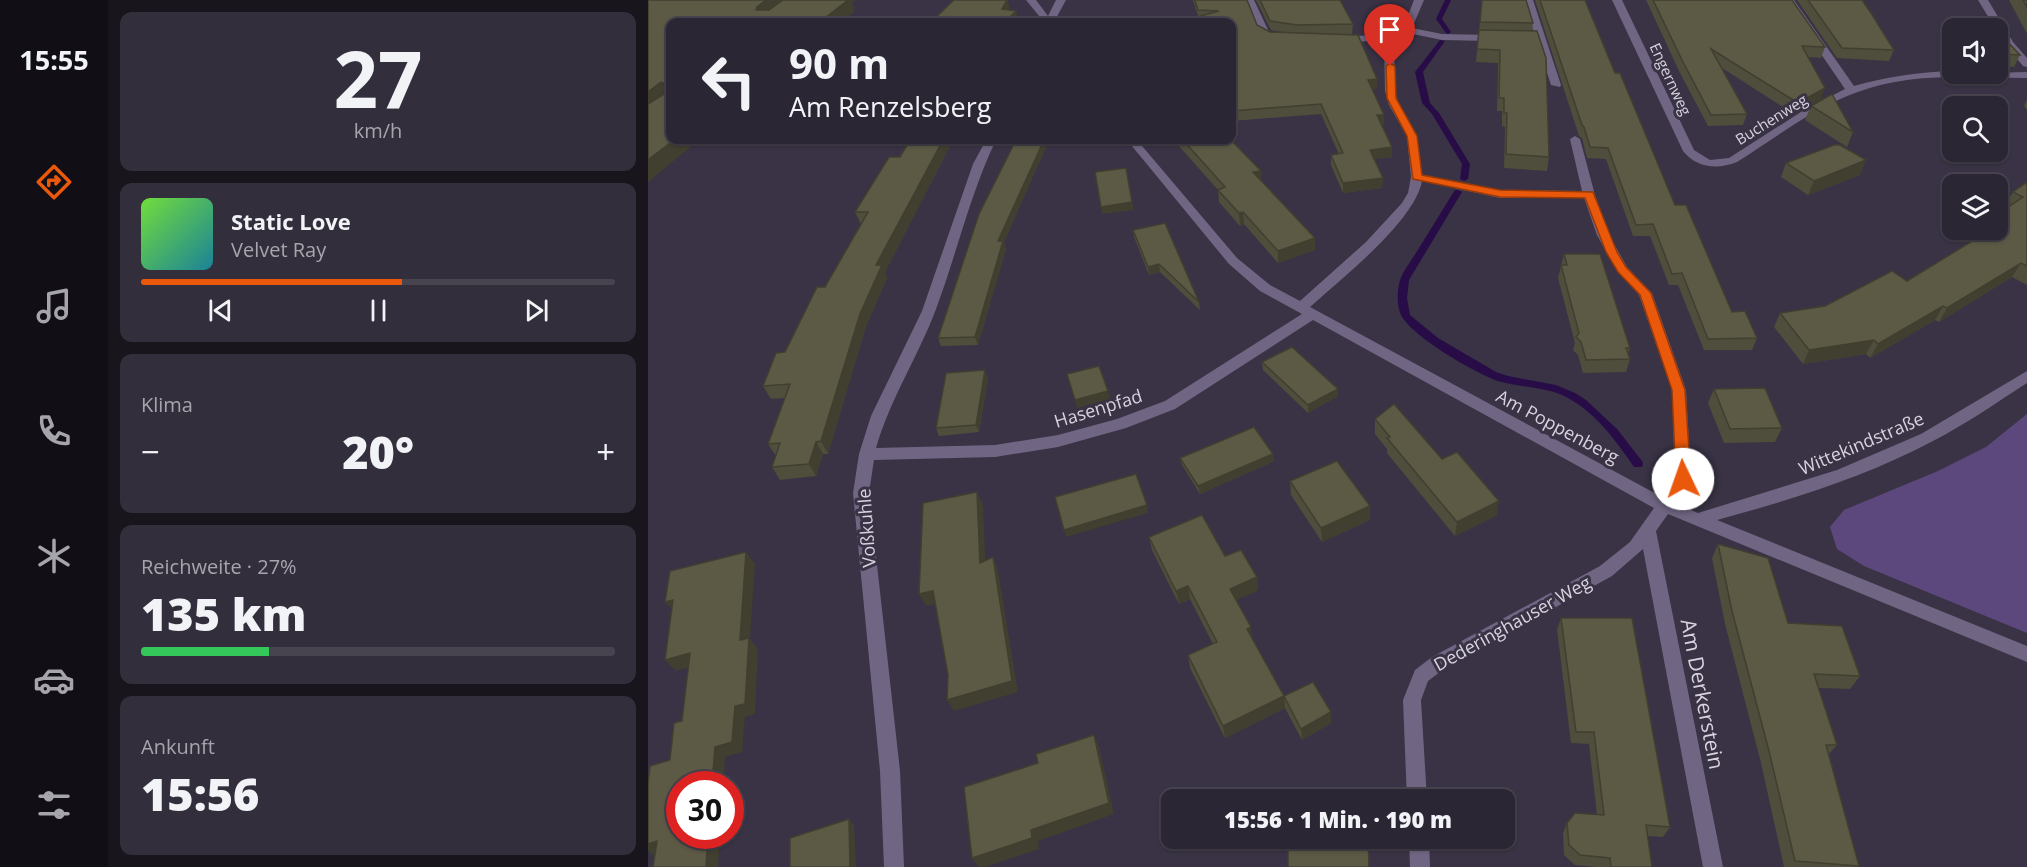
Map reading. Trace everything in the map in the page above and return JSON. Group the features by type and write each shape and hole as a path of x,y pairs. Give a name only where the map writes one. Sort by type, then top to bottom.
{"street":[{"path":"1031,0 1046,18"},
{"path":"1051,18 1061,0"},
{"path":"1249,0 1264,34 1289,39"},
{"path":"1407,30 1419,0"},
{"path":"1528,0 1556,85"},
{"name":"Engernweg","path":"1617,0 1689,151 1695,158 1707,163"},
{"path":"1788,0 1851,90"},
{"path":"1983,0 2009,43 2027,64"},
{"path":"1333,40 1389,38 1407,30 1442,36 1541,39"},
{"path":"1389,38 1390,91 1394,105 1412,136 1417,177 1500,194 1589,195"},
{"name":"Buchenweg","path":"1707,163 1724,163 1733,160 1816,108 1851,90 1880,82 1928,76 2027,75"},
{"name":"Dederinghauser Weg","path":"1416,789 1412,699 1421,676 1437,663 1606,571 1636,547 1683,479 1678,390 1646,293 1622,269 1611,252 1589,195 1575,139"},
{"name":"Voßkuhle","path":"894,867 890,771 861,494 867,454 878,416 929,311 979,164 989,144"},
{"name":"Am Poppenberg","path":"1135,144 1233,261 1265,288 1665,506 2027,654"},
{"name":"Hasenpfad","path":"867,454 995,451 1058,441 1121,424 1170,405 1307,311 1407,205 1414,193 1417,177"},
{"name":"Wittekindstraße","path":"1698,519 1790,494 1924,439 1965,417 2027,376"},
{"name":"Am Derkerstein","path":"1648,530 1713,867"},
{"path":"1419,849 1420,867"}],"shaded area":[{"path":"2027,414 2027,633 1864,566 1837,549 1830,527 1844,510 1938,471 1986,447"}],"building":[{"path":"648,0 766,0 756,10 769,10 783,0 848,0 825,18 666,18 666,144 669,144 648,160 648,104 664,94 664,83 661,82 648,92"},
{"path":"954,0 1007,0 1002,9 1016,11 1009,18 935,18"},
{"path":"1195,0 1247,0 1257,25 1270,32 1358,35 1377,79 1368,80 1384,115 1377,115 1392,147 1370,150 1383,178 1343,183 1331,155 1343,153 1321,104 1236,111 1236,18 1200,18 1200,16 1219,11 1198,10"},
{"path":"1260,0 1340,0 1353,24 1297,25 1270,21"},
{"path":"1482,0 1526,0 1533,23 1480,22"},
{"path":"1540,0 1585,0 1615,73 1620,73 1675,205 1686,205 1732,312 1745,311 1757,338 1708,339 1682,273 1672,274 1653,224 1636,225 1608,148 1590,147"},
{"path":"1653,0 1792,0 1825,47 1802,46 1825,88 1798,103 1711,49 1747,114 1711,115"},
{"path":"1808,0 1862,0 1894,50 1842,48"},
{"path":"1479,30 1537,31 1546,58 1549,157 1506,154 1507,113 1504,113 1504,98 1499,98 1500,50 1477,49"},
{"path":"2008,42 2020,55 2008,54"},
{"path":"1832,94 1853,132 1811,106"},
{"path":"908,144 941,144 876,265 882,265 860,314 821,441 816,442 809,464 772,467 780,443 768,444 790,384 763,386 776,353 785,352 817,287 825,287 868,212 855,212 889,157 900,157"},
{"path":"1014,144 1042,144 998,241 1003,241 975,337 938,338 979,214"},
{"path":"1187,144 1235,144 1261,171 1253,172 1315,238 1278,251 1243,212 1239,213 1218,190 1225,187"},
{"path":"1834,145 1840,145 1866,160 1814,181 1786,163"},
{"path":"1126,168 1132,202 1101,207 1095,172"},
{"path":"2027,182 2027,266 2021,263 1947,308 1943,306 1878,344 1874,340 1809,350 1780,313 1825,306 1892,271 1907,281 1974,240 2008,240 2008,207 2023,197 2013,192"},
{"path":"1165,223 1199,302 1159,264 1148,267 1133,230"},
{"path":"1564,254 1600,254 1630,348 1626,348 1630,359 1586,360 1581,342 1576,337 1579,333 1561,265 1567,265"},
{"path":"1292,347 1338,389 1308,405 1262,362"},
{"path":"1099,366 1108,391 1075,400 1067,374"},
{"path":"985,370 976,425 936,428 946,373"},
{"path":"1765,388 1782,428 1730,429 1714,389"},
{"path":"1394,404 1442,459 1457,452 1499,501 1457,522 1387,438 1390,437 1375,419"},
{"path":"1254,427 1273,454 1198,486 1180,458"},
{"path":"1337,461 1370,506 1321,528 1290,481"},
{"path":"1136,474 1147,505 1064,530 1055,497"},
{"path":"977,492 980,563 993,557 1012,681 947,700 948,675 933,591 919,594 923,503"},
{"path":"1202,515 1225,556 1241,550 1257,577 1230,589 1251,627 1247,629 1284,696 1223,726 1188,655 1217,642 1188,586 1176,591 1149,537"},
{"path":"1718,544 1768,558 1788,623 1842,626 1860,676 1814,674 1837,745 1826,745 1859,866 1795,861 1732,611"},
{"path":"746,552 740,640 749,638 745,704 735,706 732,742 715,747 713,771 666,771 666,849 707,849 706,867 653,867 657,841 648,844 650,766 670,760 674,723 682,721 690,653 665,660 673,600 665,602 670,571"},
{"path":"1561,618 1632,618 1670,827 1646,825 1652,867 1611,867 1610,858 1580,855 1569,845 1567,823 1575,813 1604,815 1594,732 1576,732"},
{"path":"1313,682 1331,712 1301,729 1284,696"},
{"path":"1094,735 1109,803 1031,830 1032,838 972,858 964,787 1038,763 1036,754"},
{"path":"849,819 850,867 790,867 790,838"},
{"path":"1288,849 1368,849 1369,867 1288,867"}],"waterway":[{"path":"1448,0 1439,19 1448,32"},
{"path":"1442,41 1419,72 1426,103 1435,113 1466,164 1464,179"},
{"path":"1458,192 1404,280 1402,298 1406,316 1411,323 1434,341 1492,375 1552,388 1571,395 1604,421 1638,464"}],"route":[{"path":"1390,66 1391,98 1410,128 1417,177 1500,194 1589,195 1611,252 1622,269 1646,293 1678,390 1683,479"}]}
